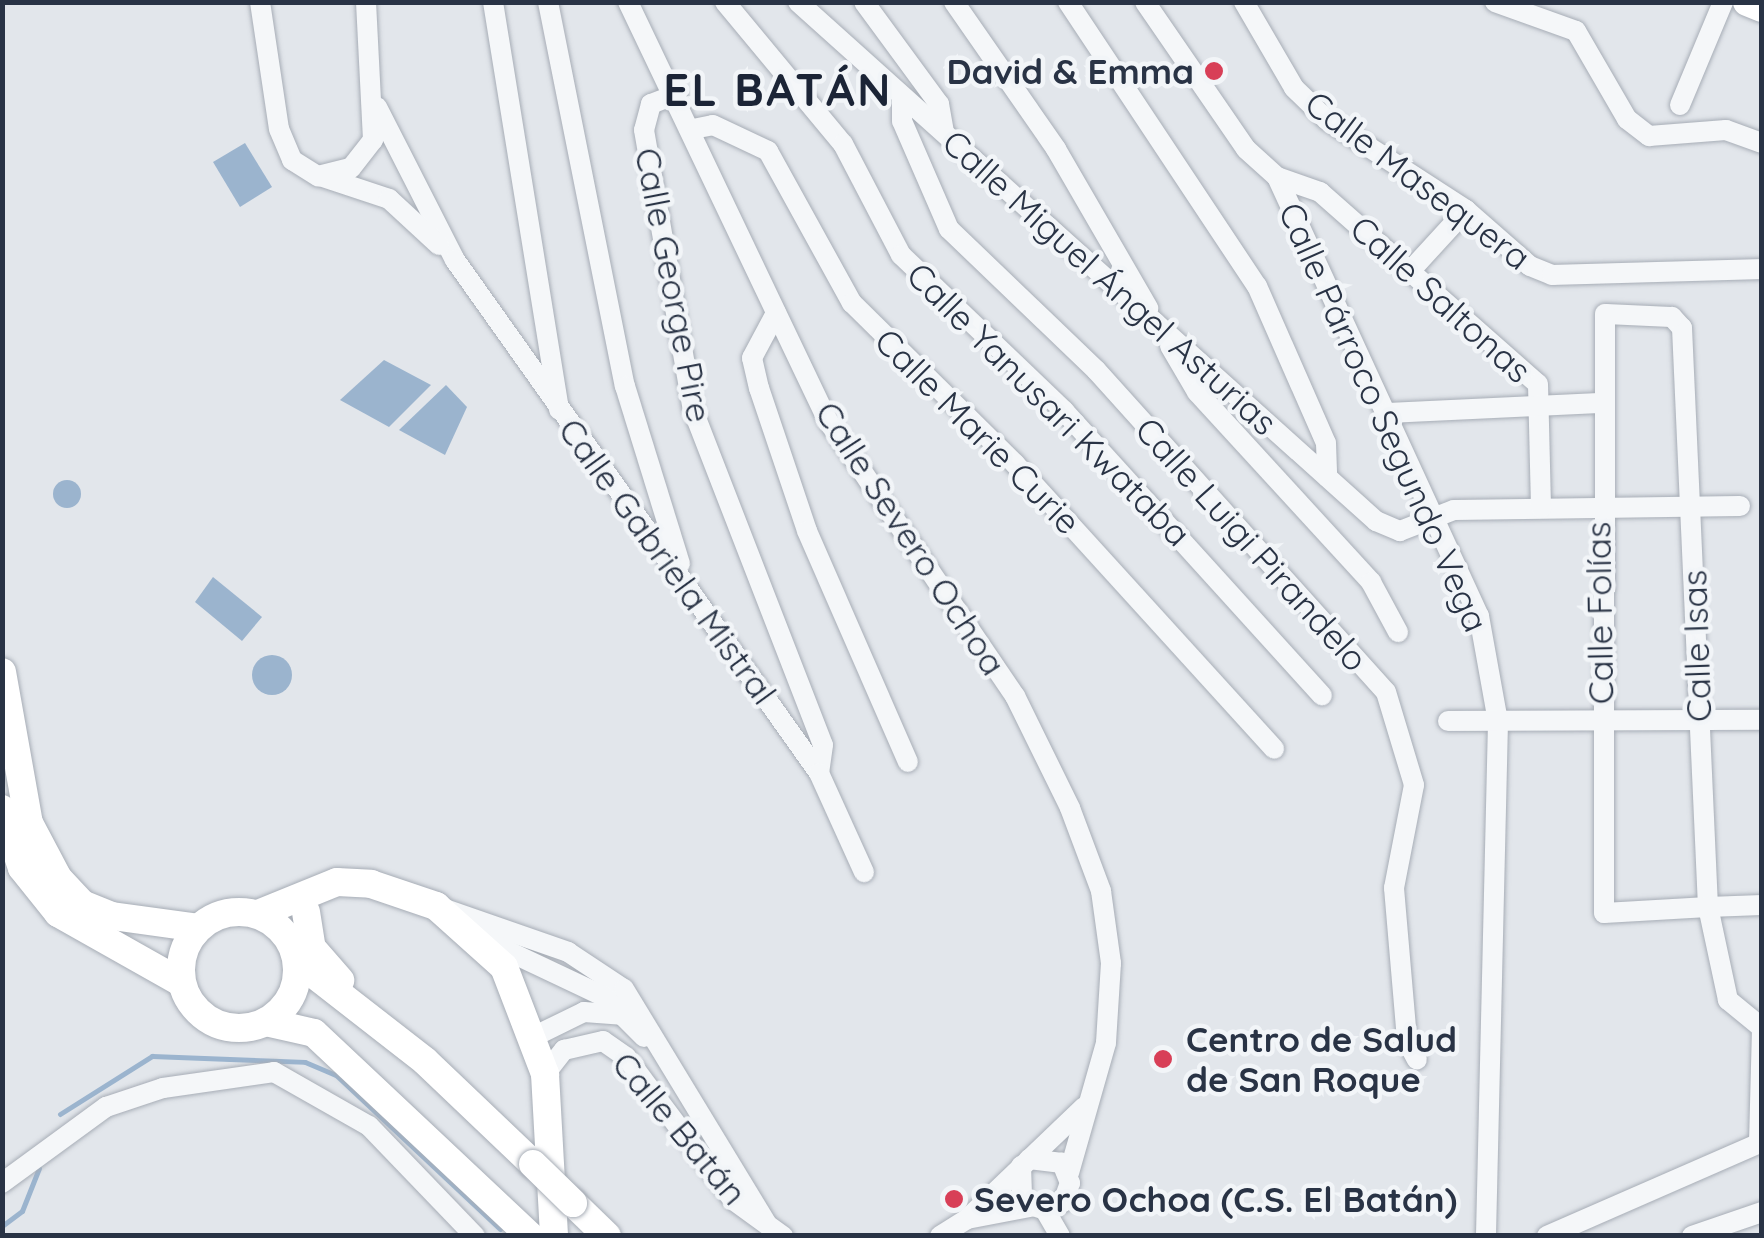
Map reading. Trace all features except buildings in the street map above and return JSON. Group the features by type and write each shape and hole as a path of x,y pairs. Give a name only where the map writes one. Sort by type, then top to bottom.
{"main road":[{"path":"1747,2 1762,8"},
{"path":"2,672 29,823 58,878 82,904 112,916 198,928 235,911 258,914 337,882 436,906 472,934 504,967 537,1035 545,1074 554,1236"},
{"path":"2,809 22,868 58,913 182,984 215,1024 266,1022 314,1033 530,1236"},
{"path":"266,1022 292,997 295,953 306,912 337,882"},
{"path":"306,912 322,963 386,1029"},
{"path":"258,914 295,953 386,1029 607,1236"},
{"path":"182,984 183,954 198,928"}],"street":[{"path":"260,2 279,130 292,160 318,176 352,168 373,140 377,107 366,2"},
{"path":"493,2 560,412"},
{"path":"548,2 625,386 685,581"},
{"name":"Calle Severo Ochoa","path":"628,2 693,129 828,421 1015,696 1070,808 1101,891 1111,964 1094,1092 1068,1173"},
{"name":"Calle Yanusari Kwataba","path":"725,2 844,144 901,255 1064,411 1322,696"},
{"name":"Calle Miguel Ángel Asturias","path":"798,2 1327,477 1388,526 1541,508 1740,506"},
{"path":"864,2 939,104 944,131"},
{"path":"954,2 1056,150 1197,392 1371,582 1398,632"},
{"path":"1068,2 1258,286 1326,443 1327,477"},
{"name":"Calle Párroco Segundo Vega","path":"1145,2 1246,149 1277,177 1479,616 1498,722 1486,1236"},
{"name":"Calle Masequera","path":"1244,2 1294,88 1328,120 1466,210 1552,275 1700,266 1762,268"},
{"path":"1495,2 1576,31 1627,119 1649,136 1726,130 1761,143"},
{"path":"1680,105 1723,2"},
{"name":"Calle George Pire","path":"676,94 651,104 644,130 693,410 822,745 819,773"},
{"name":"Calle Luigi Pirandelo","path":"902,98 902,121 949,229 1096,370 1386,692 1414,785 1394,888 1407,1041 1417,1060"},
{"name":"Calle Gabriela Mistral","path":"377,107 455,260 819,773 864,872"},
{"name":"Calle Marie Curie","path":"693,129 713,126 768,152 852,303 1015,464 1274,749"},
{"name":"Calle Gabriela Mistral","path":"318,176 390,199 455,260"},
{"name":"Calle Saltonas","path":"1277,177 1320,192 1538,384 1544,401"},
{"path":"1412,270 1466,210"},
{"path":"776,312 752,358 759,388 806,531 908,762"},
{"name":"Calle Folías","path":"1605,314 1598,507 1604,912 1708,907"},
{"name":"Calle Isas","path":"1605,314 1672,317 1682,328 1708,907 1728,1000 1761,1026"},
{"path":"1541,508 1544,401"},
{"path":"1387,412 1544,401 1600,403"},
{"path":"1448,721 1762,720"},
{"path":"1708,907 1762,904"},
{"name":"Calle Batán","path":"436,906 568,952 624,989 657,1033 775,1229"},
{"name":"Calle Batán","path":"472,934 657,1033"},
{"name":"Calle Batán","path":"537,1035 584,1012 626,1016 690,1093"},
{"path":"1548,1236 1760,1143 1761,1026"},
{"name":"Calle Batán","path":"545,1074 564,1050 603,1041 626,1057 733,1200 775,1229"},
{"path":"2,1184 106,1107 163,1088 274,1072 318,1089 368,1126 475,1236"},
{"name":"Calle Severo Ochoa","path":"1025,1162 1064,1134 1094,1092"},
{"path":"940,1236 967,1219 1025,1162 1052,1157 1068,1173 1063,1202 967,1219"},
{"path":"1025,1162 1015,1184 1060,1236"},
{"path":"1692,1236 1762,1212"},
{"path":"1737,1236 1762,1225"}],"water":[{"path":"245,143 272,187 240,207 213,162"},
{"path":"384,360 431,385 389,427 340,400"},
{"path":"446,385 467,407 445,455 399,430"},
{"path":"67,480 77,484 81,494 77,504 67,508 57,504 53,494 57,484"},
{"path":"213,577 262,617 242,641 195,602"},
{"path":"272,655 286,661 292,675 286,689 272,695 258,689 252,675 258,661"}],"waterway":[{"path":"60,1114 152,1056 305,1062 336,1075 500,1229"},
{"path":"2,1226 22,1211 39,1168"}],"place":[{"name":"David & Emma","path":"1214,71"},
{"name":"Centro de Salud de San Roque","path":"1163,1059"},
{"name":"Severo Ochoa (C.S. El Batán)","path":"954,1199"}],"district":[{"name":"EL BATÁN","path":"778,90"}]}
